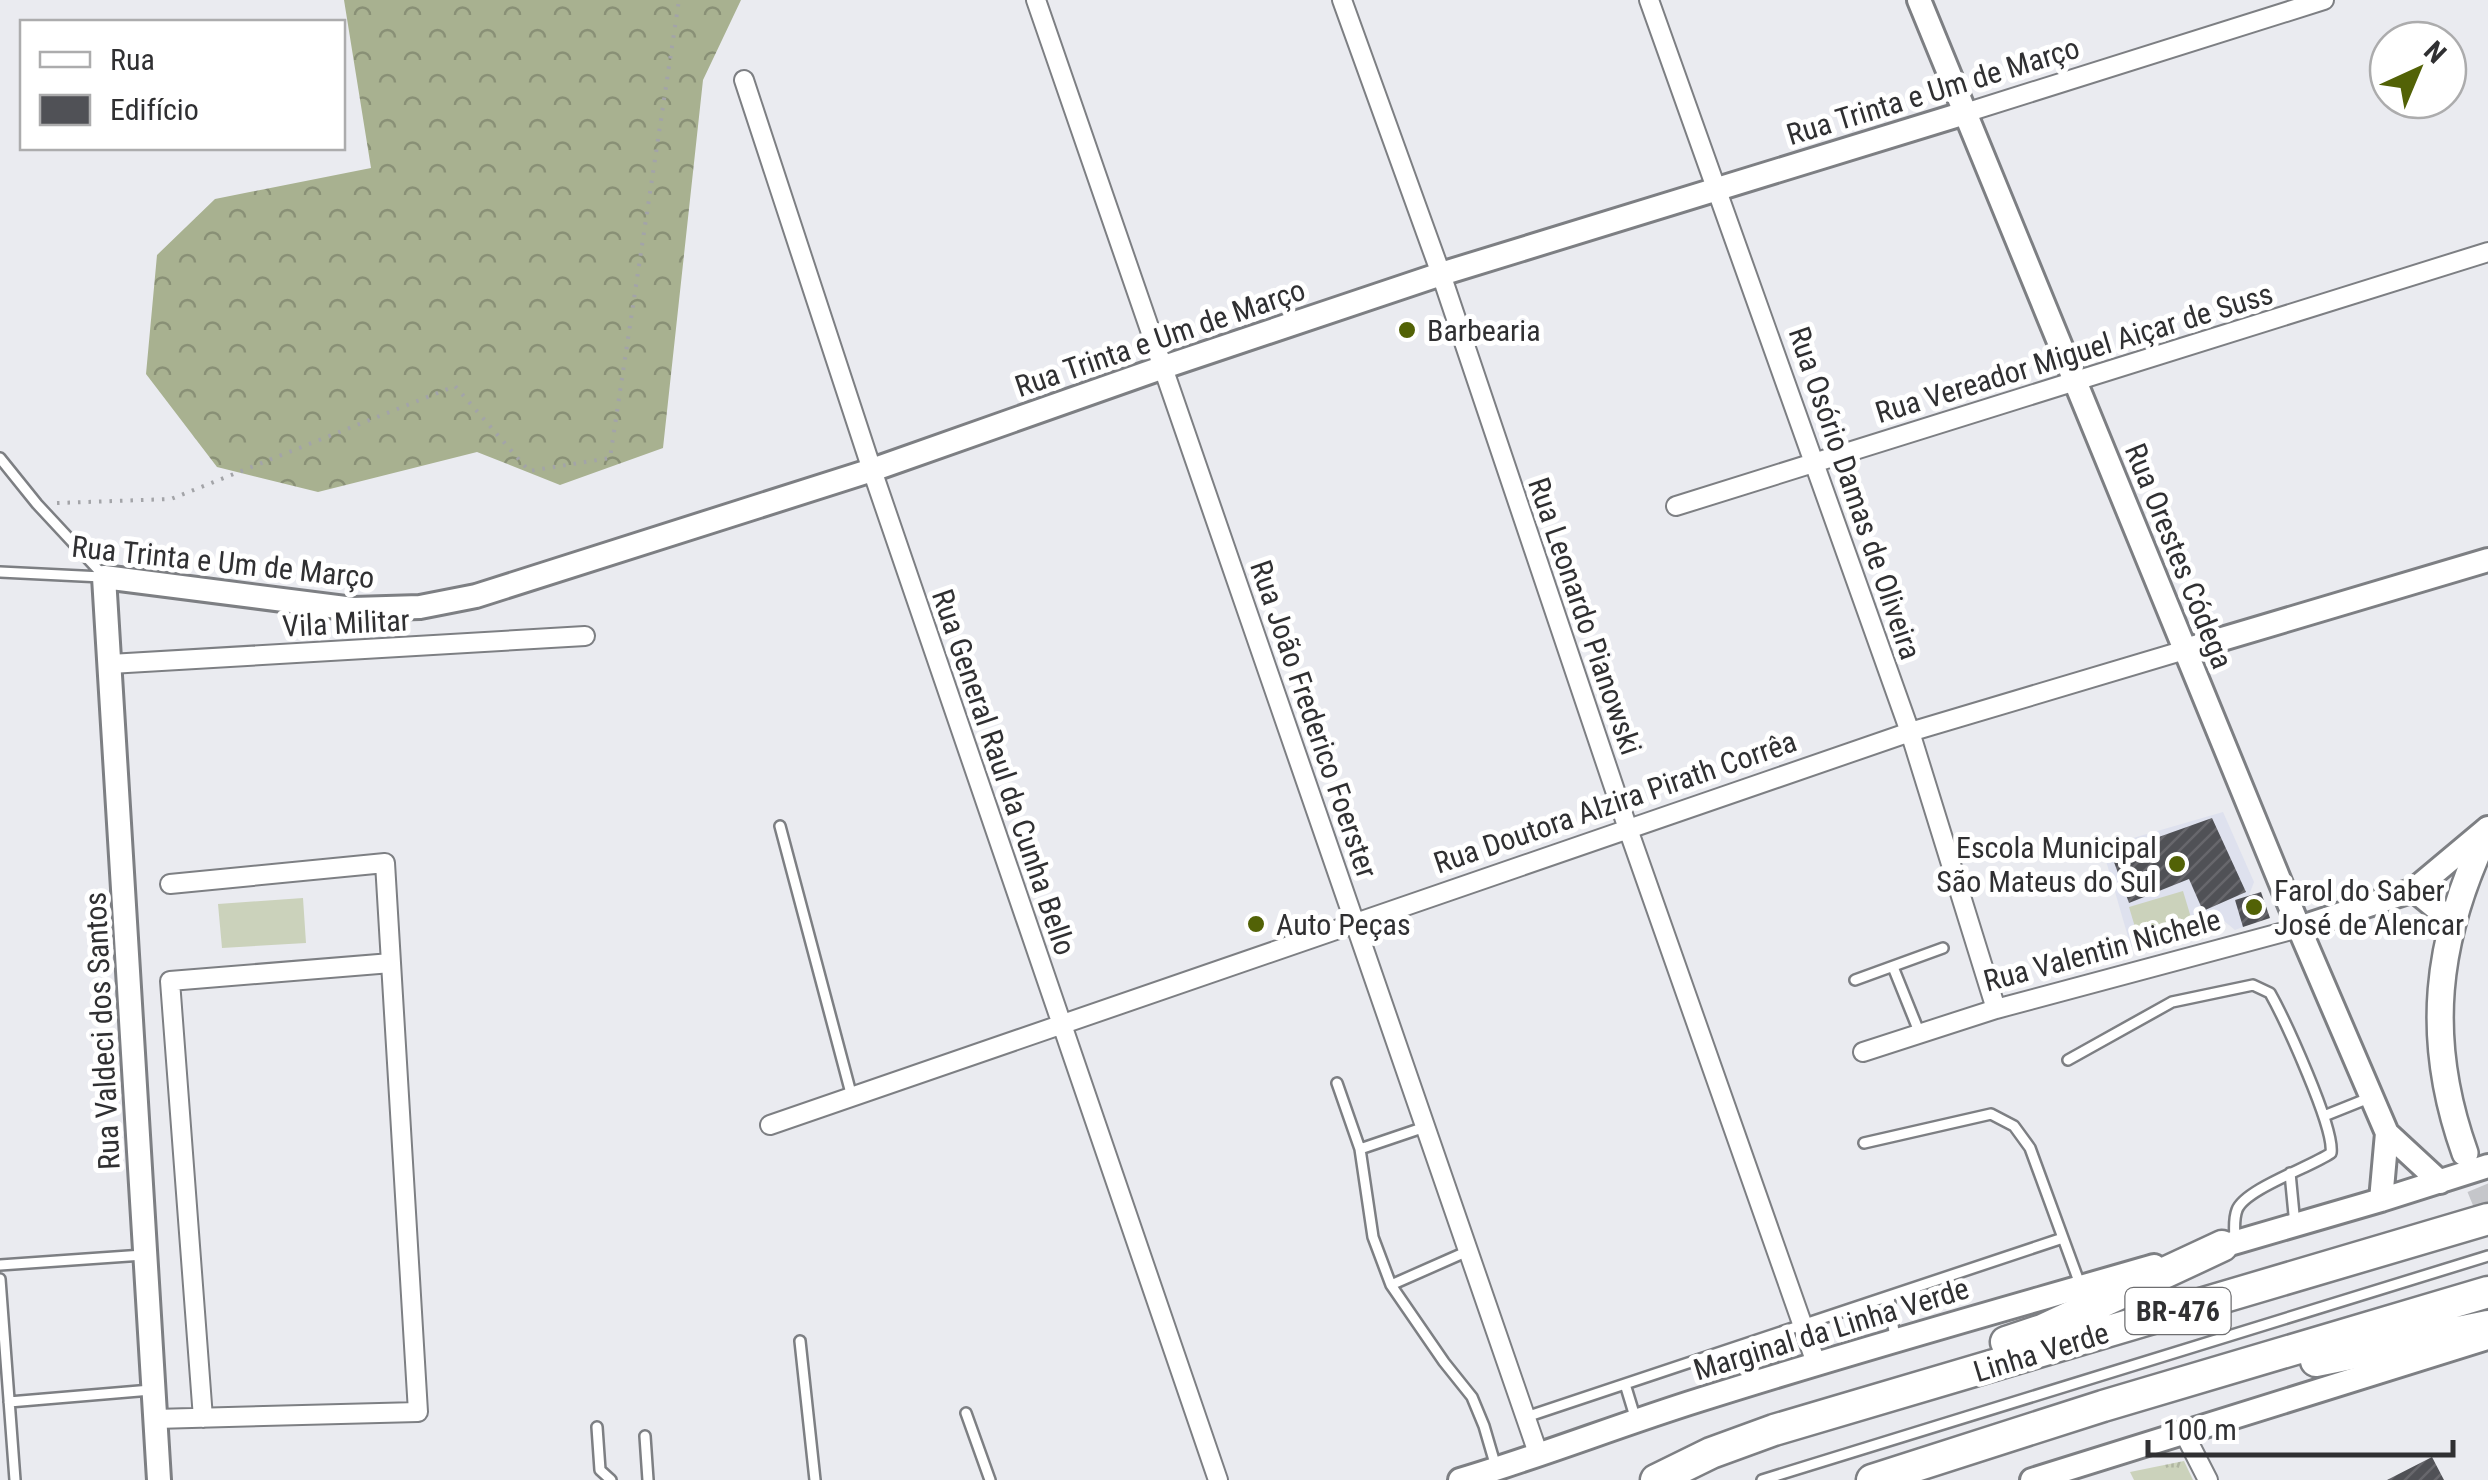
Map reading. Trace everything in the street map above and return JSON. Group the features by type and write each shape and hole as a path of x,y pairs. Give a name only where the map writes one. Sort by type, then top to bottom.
{"highway":[{"name":"Linha Verde","path":"1656,1480 1711,1453 1774,1430 2488,1219"},
{"path":"1868,1404 1930,1368 2042,1330 2228,1244"},
{"name":"BR-476","path":"1872,1480 2102,1406 2488,1292"},
{"path":"2102,1406 2488,1326"}],"main road":[{"name":"Rua Orestes Códega","path":"1918,0 2387,1133 2440,1182"},
{"name":"Rua Trinta e Um de Março","path":"104,578 353,609 420,607 476,596 872,470 1440,274 1965,113"},
{"name":"Rua Doutora Alzira Pirath Corrêa","path":"2186,650 2488,560"},
{"name":"Rua Valdeci dos Santos","path":"104,578 159,1480"},
{"name":"Rua Valentin Nichele","path":"2299,928 2414,890 2488,829"},
{"path":"2477,1160 2454,1120 2444,1081 2440,1041 2443,971 2452,920 2488,829"},
{"path":"2414,890 2452,920"},
{"name":"Rua Orestes Códega","path":"2381,1200 2387,1133"},
{"name":"Marginal da Linha Verde","path":"1460,1480 1816,1363 2440,1182 2477,1160"},
{"path":"2032,1480 2488,1338"}],"street":[{"name":"Rua João Frederico Foerster","path":"1036,0 1540,1456"},
{"name":"Rua Leonardo Pianowski","path":"1342,0 1816,1363"},
{"name":"Rua Osório Damas de Oliveira","path":"1649,0 1910,732 1996,1009"},
{"name":"Rua Trinta e Um de Março","path":"1965,113 2324,0"},
{"name":"Rua General Raul da Cunha Bello","path":"744,80 872,470 1218,1480"},
{"name":"Rua Vereador Miguel Aiçar de Suss","path":"1676,506 2488,252"},
{"name":"Vila Militar","path":"110,664 585,636"},
{"name":"Rua Doutora Alzira Pirath Corrêa","path":"770,1125 1910,732 2186,650"},
{"path":"156,1419 418,1412 385,862 170,884"},
{"name":"Rua Valentin Nichele","path":"1863,1052 1996,1009 2299,928"},
{"path":"204,1418 170,981 391,963"},
{"path":"2184,1433 2208,1480"}],"lane":[{"path":"0,458 104,578"},
{"name":"Rua Trinta e Um de Março","path":"0,572 104,578"},
{"path":"780,826 852,1097"},
{"path":"1855,980 1944,948"},
{"path":"1894,968 1920,1034"},
{"path":"2068,1060 2172,1002 2253,985 2270,993 2333,1142 2331,1152 2242,1201 2228,1244"},
{"path":"1337,1082 1360,1149 1373,1238 1391,1285 1472,1397 1497,1469"},
{"path":"2324,1116 2372,1097"},
{"path":"1864,1142 1990,1114 2014,1126 2030,1148 2081,1287"},
{"path":"1360,1149 1425,1127"},
{"path":"2290,1173 2295,1225"},
{"path":"1526,1417 2063,1238"},
{"path":"1391,1285 1468,1251"},
{"path":"0,1265 146,1254"},
{"path":"1762,1480 2488,1256"},
{"path":"0,1278 16,1480"},
{"path":"1889,1297 1895,1340"},
{"path":"800,1341 814,1480"},
{"path":"1625,1384 1636,1422"},
{"path":"10,1402 154,1390"},
{"path":"966,1413 990,1480"},
{"path":"597,1426 600,1470 611,1480"},
{"path":"645,1436 648,1480"}],"path":[{"path":"37,504 172,499 455,386 528,470 610,458 679,0"}],"shaded area":[{"name":"Escola Municipal São Mateus do Sul","path":"2223,812 2254,882 2242,904 2243,927 2235,930 2223,920 2131,947 2102,847"}],"green space":[{"path":"344,0 741,0 703,80 663,448 560,485 477,452 318,492 217,467 146,374 157,255 215,199 371,168"},
{"path":"2183,891 2192,921 2138,937 2129,907"},
{"path":"303,898 306,943 222,948 218,904"},
{"path":"2184,1461 2193,1480 2134,1480 2130,1472"}],"building":[{"path":"2212,818 2246,892 2203,911 2189,879 2129,903 2111,854"},
{"name":"Farol do Saber José de Alencar","path":"2261,892 2270,918 2243,927 2235,900"},
{"path":"2432,1457 2444,1480 2387,1480"}],"tunnel":[{"path":"2465,1153 2488,1209"}],"place":[{"name":"Barbearia","path":"1407,330"},
{"name":"Escola Municipal São Mateus do Sul","path":"2177,864"},
{"name":"Farol do Saber José de Alencar","path":"2254,907"},
{"name":"Auto Peças","path":"1256,924"}]}
